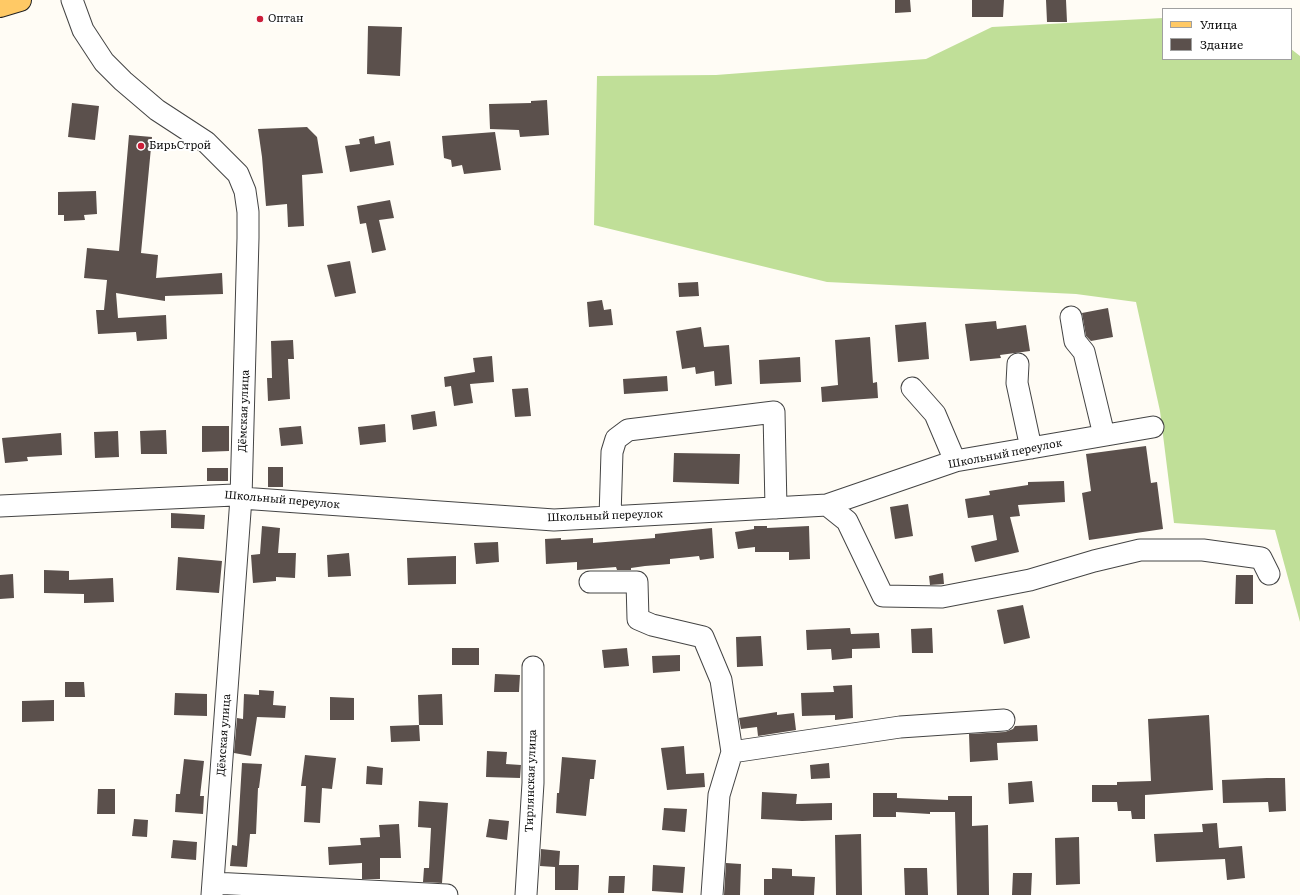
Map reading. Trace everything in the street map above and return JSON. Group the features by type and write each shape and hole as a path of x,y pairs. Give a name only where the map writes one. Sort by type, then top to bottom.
{"main road":[{"path":"0,6 20,0"}],"street":[{"name":"Дёмская улица","path":"72,0 83,30 104,62 123,81 157,110 206,142 238,174 245,191 248,212 248,238 241,498 212,889"},
{"path":"1071,317 1075,341 1084,352 1104,435"},
{"path":"1018,364 1016,383 1031,448"},
{"path":"912,388 935,414 955,461"},
{"path":"610,517 612,452 616,439 628,430 774,412 776,508"},
{"name":"Школьный переулок","path":"0,506 234,495 241,498 554,520 827,505 955,461 1153,427"},
{"path":"827,505 846,521 883,596 942,598 1030,580 1094,561 1140,550 1204,550 1261,558 1270,574"},
{"path":"590,582 637,582 638,619 652,625 703,637 721,680 732,752 719,795 712,895"},
{"name":"Тирлянская улица","path":"526,895 533,783 533,667"},
{"path":"732,752 900,727 1004,720"},
{"path":"212,889 447,895"}],"green space":[{"path":"1162,18 1162,60 1292,60 1292,50 1300,56 1300,622 1275,530 1174,523 1160,411 1136,302 1076,294 827,282 594,225 597,76 716,75 926,59 992,27"}],"building":[{"path":"895,0 910,0 911,12 895,13"},
{"path":"972,0 1004,0 1003,17 972,17"},
{"path":"1046,0 1066,0 1067,22 1047,22"},
{"path":"368,26 402,27 400,76 367,74"},
{"path":"547,100 549,135 520,137 519,130 490,129 489,104 531,103 531,101"},
{"path":"72,103 99,106 95,140 68,137"},
{"path":"307,127 317,137 323,173 302,175 304,226 288,227 287,204 266,206 258,129"},
{"path":"495,132 501,170 464,174 462,165 452,167 451,160 444,158 442,136"},
{"path":"129,135 152,137 141,253 158,255 156,278 222,273 223,294 165,296 165,301 116,293 118,318 166,315 167,339 137,341 136,332 98,334 96,310 104,310 107,280 84,278 87,248 119,251"},
{"path":"374,136 375,144 390,141 394,165 350,172 345,146 360,144 359,139"},
{"path":"96,191 97,214 84,215 85,220 64,221 64,215 58,215 58,192"},
{"path":"390,200 394,218 379,220 386,250 372,253 366,223 360,224 357,206"},
{"path":"350,261 356,293 335,297 327,265"},
{"path":"698,282 699,296 679,297 678,283"},
{"path":"602,300 604,310 611,309 613,325 589,327 587,302"},
{"path":"1108,308 1113,337 1091,341 1086,336 1082,313"},
{"path":"996,321 997,329 1026,325 1030,351 1000,355 1001,358 970,361 965,324"},
{"path":"926,322 929,359 898,362 895,325"},
{"path":"701,327 704,347 729,345 732,384 715,386 714,371 696,374 695,367 682,369 676,331"},
{"path":"870,337 873,383 877,382 878,398 822,402 821,387 838,385 835,340"},
{"path":"293,340 294,359 288,359 290,399 268,401 267,378 272,378 271,341"},
{"path":"492,356 494,382 470,384 473,403 454,406 451,386 445,387 444,377 475,372 473,358"},
{"path":"800,357 801,382 760,384 759,360"},
{"path":"667,376 668,391 624,394 623,379"},
{"path":"528,388 531,416 515,417 512,389"},
{"path":"435,411 437,426 413,430 411,415"},
{"path":"385,424 386,442 360,445 358,427"},
{"path":"202,426 229,426 229,451 202,452"},
{"path":"301,426 303,444 281,446 279,428"},
{"path":"166,430 167,454 141,454 140,431"},
{"path":"118,431 119,457 95,458 94,432"},
{"path":"61,433 62,455 27,457 28,461 5,463 2,438"},
{"path":"1146,446 1151,483 1157,482 1163,529 1089,540 1082,493 1091,491 1086,454"},
{"path":"674,453 740,454 739,484 673,482"},
{"path":"268,467 283,467 283,487 268,487"},
{"path":"207,468 228,468 228,481 207,481"},
{"path":"1064,481 1065,502 1018,505 1020,516 1010,517 1019,552 975,562 971,546 997,540 993,515 968,518 965,499 990,495 989,491 1028,485 1028,482"},
{"path":"908,504 913,536 895,539 890,507"},
{"path":"171,513 205,515 204,529 171,528"},
{"path":"262,526 280,528 278,553 296,553 295,578 276,577 276,581 253,583 251,555 260,554"},
{"path":"754,526 767,526 767,528 809,526 810,559 789,560 789,552 755,552 755,547 738,549 735,532 754,529"},
{"path":"712,528 714,558 700,560 699,556 670,559 670,564 631,568 631,570 617,570 616,567 577,570 577,562 546,564 545,539 561,538 561,540 593,538 593,543 655,538 655,534"},
{"path":"498,542 499,562 476,564 474,543"},
{"path":"349,553 351,576 328,577 327,555"},
{"path":"456,556 456,584 408,585 407,558"},
{"path":"178,557 222,561 219,593 176,590"},
{"path":"44,570 69,571 69,580 113,578 114,602 84,603 84,594 44,593"},
{"path":"943,573 944,584 930,585 929,576"},
{"path":"13,574 14,598 0,599 0,575"},
{"path":"1236,575 1253,575 1253,604 1235,604"},
{"path":"1023,605 1030,638 1004,644 997,610"},
{"path":"850,628 851,634 879,633 880,648 852,649 852,658 832,660 831,649 807,650 806,630"},
{"path":"932,628 933,653 912,653 911,629"},
{"path":"761,636 763,666 737,667 736,637"},
{"path":"452,648 479,648 479,665 452,665"},
{"path":"627,648 629,666 604,668 602,650"},
{"path":"680,655 680,671 653,673 652,656"},
{"path":"495,674 520,675 519,692 494,692"},
{"path":"65,682 84,682 85,697 65,697"},
{"path":"852,685 853,718 835,720 835,715 802,716 801,693 834,692 833,686"},
{"path":"259,690 274,691 273,705 286,706 285,718 257,717 251,756 234,753 237,718 243,719 244,694 259,695"},
{"path":"175,693 207,694 207,716 174,715"},
{"path":"442,694 443,725 419,725 418,695"},
{"path":"330,697 354,698 354,720 330,720"},
{"path":"54,700 54,721 22,722 22,701"},
{"path":"777,712 777,715 794,713 796,730 758,736 757,727 741,729 739,718"},
{"path":"1209,715 1213,790 1145,795 1145,819 1132,819 1131,811 1118,811 1117,802 1092,802 1092,785 1117,785 1117,782 1151,781 1148,719"},
{"path":"419,725 420,741 391,742 390,726"},
{"path":"1037,725 1038,741 997,743 998,760 970,762 969,734 1005,732 1013,729 1015,726"},
{"path":"684,746 686,774 704,773 705,787 667,790 661,748"},
{"path":"487,751 507,752 506,764 521,765 520,778 486,777"},
{"path":"305,755 336,758 332,789 322,788 320,823 304,822 306,786 301,786"},
{"path":"562,757 596,760 594,779 590,779 586,816 556,813"},
{"path":"184,759 204,761 200,796 204,796 203,814 175,812 176,794 180,794"},
{"path":"242,763 262,764 258,788 256,834 250,834 247,867 230,866 232,845 237,846"},
{"path":"829,763 830,778 811,779 810,765"},
{"path":"367,766 383,768 382,785 366,784"},
{"path":"1285,778 1286,811 1269,812 1268,802 1223,803 1222,780"},
{"path":"1032,781 1034,802 1009,804 1008,783"},
{"path":"98,789 115,789 115,814 97,814"},
{"path":"762,792 797,794 796,804 832,803 832,820 802,821 761,819"},
{"path":"873,793 897,793 897,798 948,800 948,796 972,796 972,826 988,825 989,895 957,895 955,812 930,812 930,814 896,812 896,817 873,817"},
{"path":"419,801 448,803 442,883 423,882 424,868 429,868 431,828 418,827"},
{"path":"664,808 687,809 685,832 662,830"},
{"path":"134,819 148,820 147,837 132,836"},
{"path":"489,819 509,821 507,840 486,837"},
{"path":"1217,823 1219,848 1242,846 1245,878 1227,880 1225,859 1156,862 1154,834 1203,832 1202,824"},
{"path":"399,824 401,858 380,858 380,879 362,879 362,863 329,865 328,847 361,845 360,838 380,837 379,825"},
{"path":"861,834 862,895 836,895 835,835"},
{"path":"1079,837 1080,884 1056,885 1055,838"},
{"path":"173,840 197,842 196,860 171,858"},
{"path":"541,849 560,851 559,865 579,865 578,890 555,890 555,867 540,866"},
{"path":"726,863 741,864 740,895 724,895"},
{"path":"653,865 685,867 683,893 652,891"},
{"path":"772,868 792,869 792,876 815,877 814,895 764,895 764,879 772,879"},
{"path":"904,868 927,868 928,895 905,895"},
{"path":"1013,873 1032,873 1031,895 1012,895"},
{"path":"609,876 625,876 624,893 608,893"}],"place":[{"name":"Оптан","path":"260,19"},
{"name":"БирьСтрой","path":"141,146"}]}
